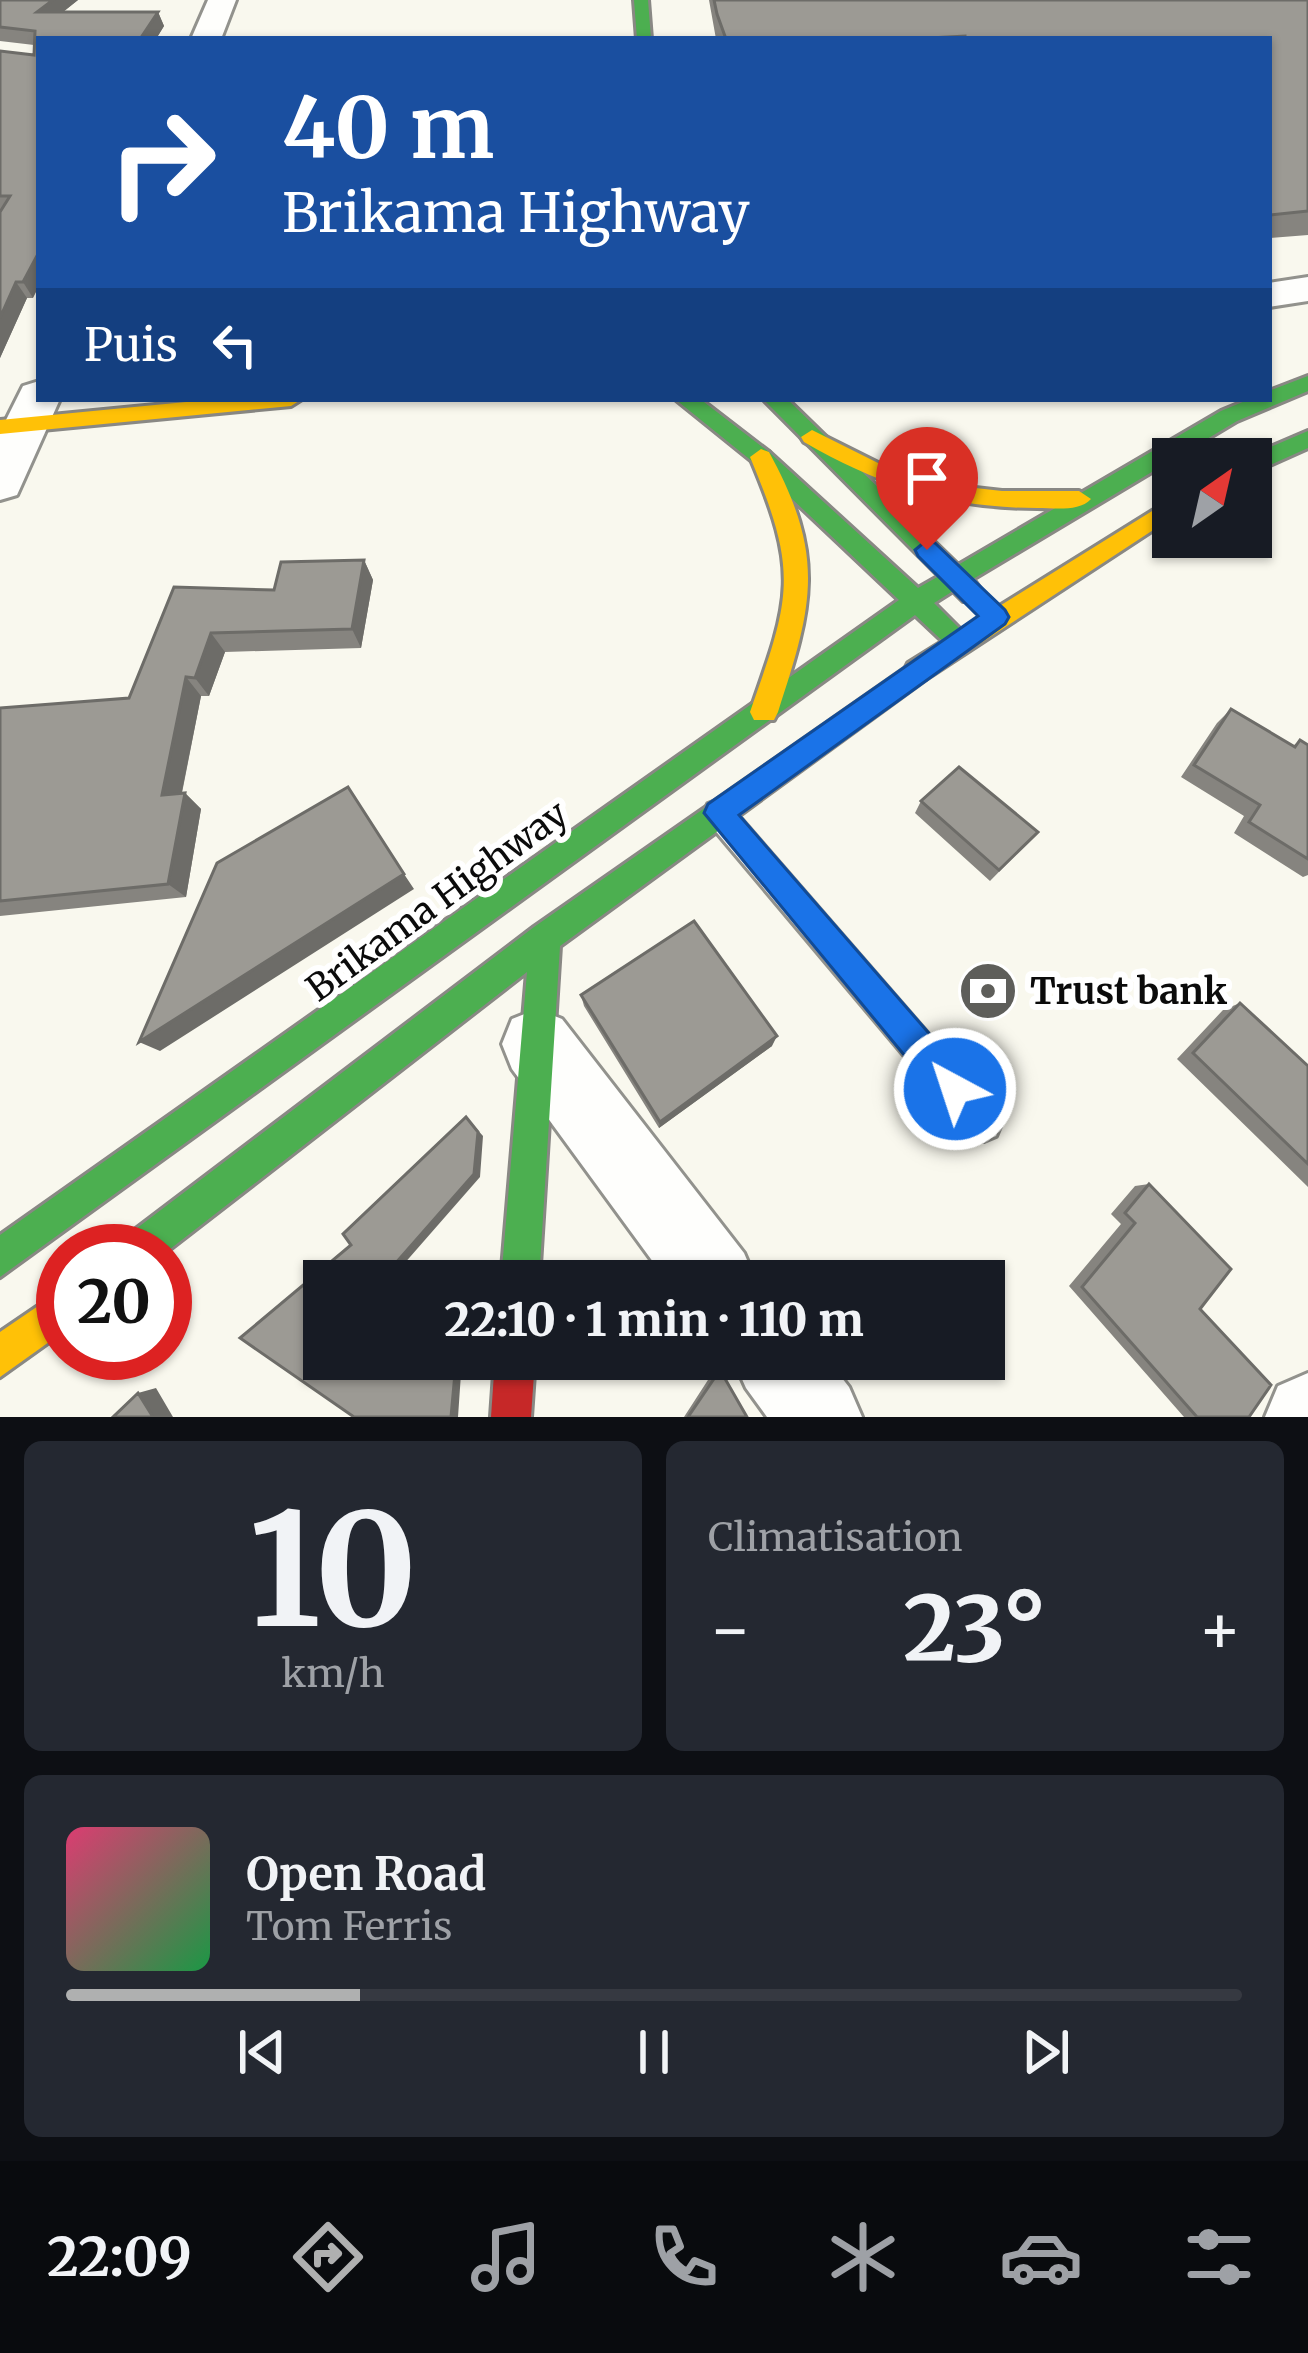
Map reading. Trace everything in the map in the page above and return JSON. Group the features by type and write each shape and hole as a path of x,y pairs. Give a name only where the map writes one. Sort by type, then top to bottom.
{"main road":[{"path":"640,0 644,36"},
{"name":"Brikama Highway","path":"1272,398 1308,383"},
{"path":"14,417 227,402"},
{"path":"690,402 761,457 959,641"},
{"path":"777,402 996,617"},
{"name":"Brikama Highway","path":"0,1258 915,602 1083,499 1229,416 1263,402"},
{"path":"812,437 882,478 929,493 980,501 1083,499"},
{"path":"1272,455 1308,439"},
{"path":"761,457 791,525 801,574 795,615 764,712"},
{"path":"172,1224 545,938 718,813 959,641 1152,519"},
{"path":"522,1260 545,938"},
{"path":"0,1357 36,1329"},
{"path":"511,1417 514,1380"}],"street":[{"path":"207,36 222,0"},
{"path":"1272,295 1308,289"},
{"path":"0,484 14,417"},
{"path":"537,1044 700,1260"},
{"path":"791,1380 819,1417"}],"lane":[{"path":"718,813 984,1124"}],"building":[{"path":"0,0 53,0 37,12 158,12 142,36 36,36 36,258 23,282 16,282 0,318 0,212 10,196 0,196 0,51 34,55 35,31 0,27"},
{"path":"714,0 1308,0 1308,211 1272,215 1272,36 725,36"},
{"path":"364,560 352,629 211,633 195,678 186,677 162,795 185,793 168,884 0,901 0,708 129,698 174,587 274,590 281,562"},
{"path":"1231,709 1295,747 1300,740 1308,745 1308,859 1249,822 1260,805 1194,765"},
{"path":"959,767 1038,832 999,870 921,801"},
{"path":"348,787 404,874 139,1042 217,863"},
{"path":"694,921 777,1036 660,1122 581,995"},
{"path":"1240,1003 1308,1066 1308,1164 1193,1053"},
{"path":"466,1117 478,1132 474,1174 398,1260 333,1260 351,1245 343,1234"},
{"path":"1149,1184 1231,1269 1200,1309 1271,1385 1249,1417 1197,1417 1082,1287 1135,1223 1125,1213"},
{"path":"303,1285 303,1380 454,1380 451,1417 354,1417 240,1338"},
{"path":"713,1380 726,1380 747,1417 688,1417"},
{"path":"138,1393 153,1417 113,1417"}],"traffic: fast":[{"path":"641,0 644,36"},
{"path":"1272,398 1308,383"},
{"path":"690,402 761,457 959,641"},
{"path":"777,402 972,594"},
{"path":"0,1258 915,602 1229,416 1263,402"},
{"path":"1272,455 1308,439"},
{"path":"172,1224 545,938 917,671"},
{"path":"522,1260 545,938"}],"traffic: slow":[{"path":"0,427 260,402"},
{"path":"812,437 880,474 940,492 1002,499 1079,499"},
{"path":"761,457 790,531 798,584 789,638 764,712"},
{"path":"917,671 1152,520"},
{"path":"0,1357 36,1329"}],"traffic: jam":[{"path":"511,1417 514,1380"}],"place":[{"name":"Trust bank","path":"988,991"}],"route":[{"path":"927,550 996,617 718,813 955,1089"}]}
